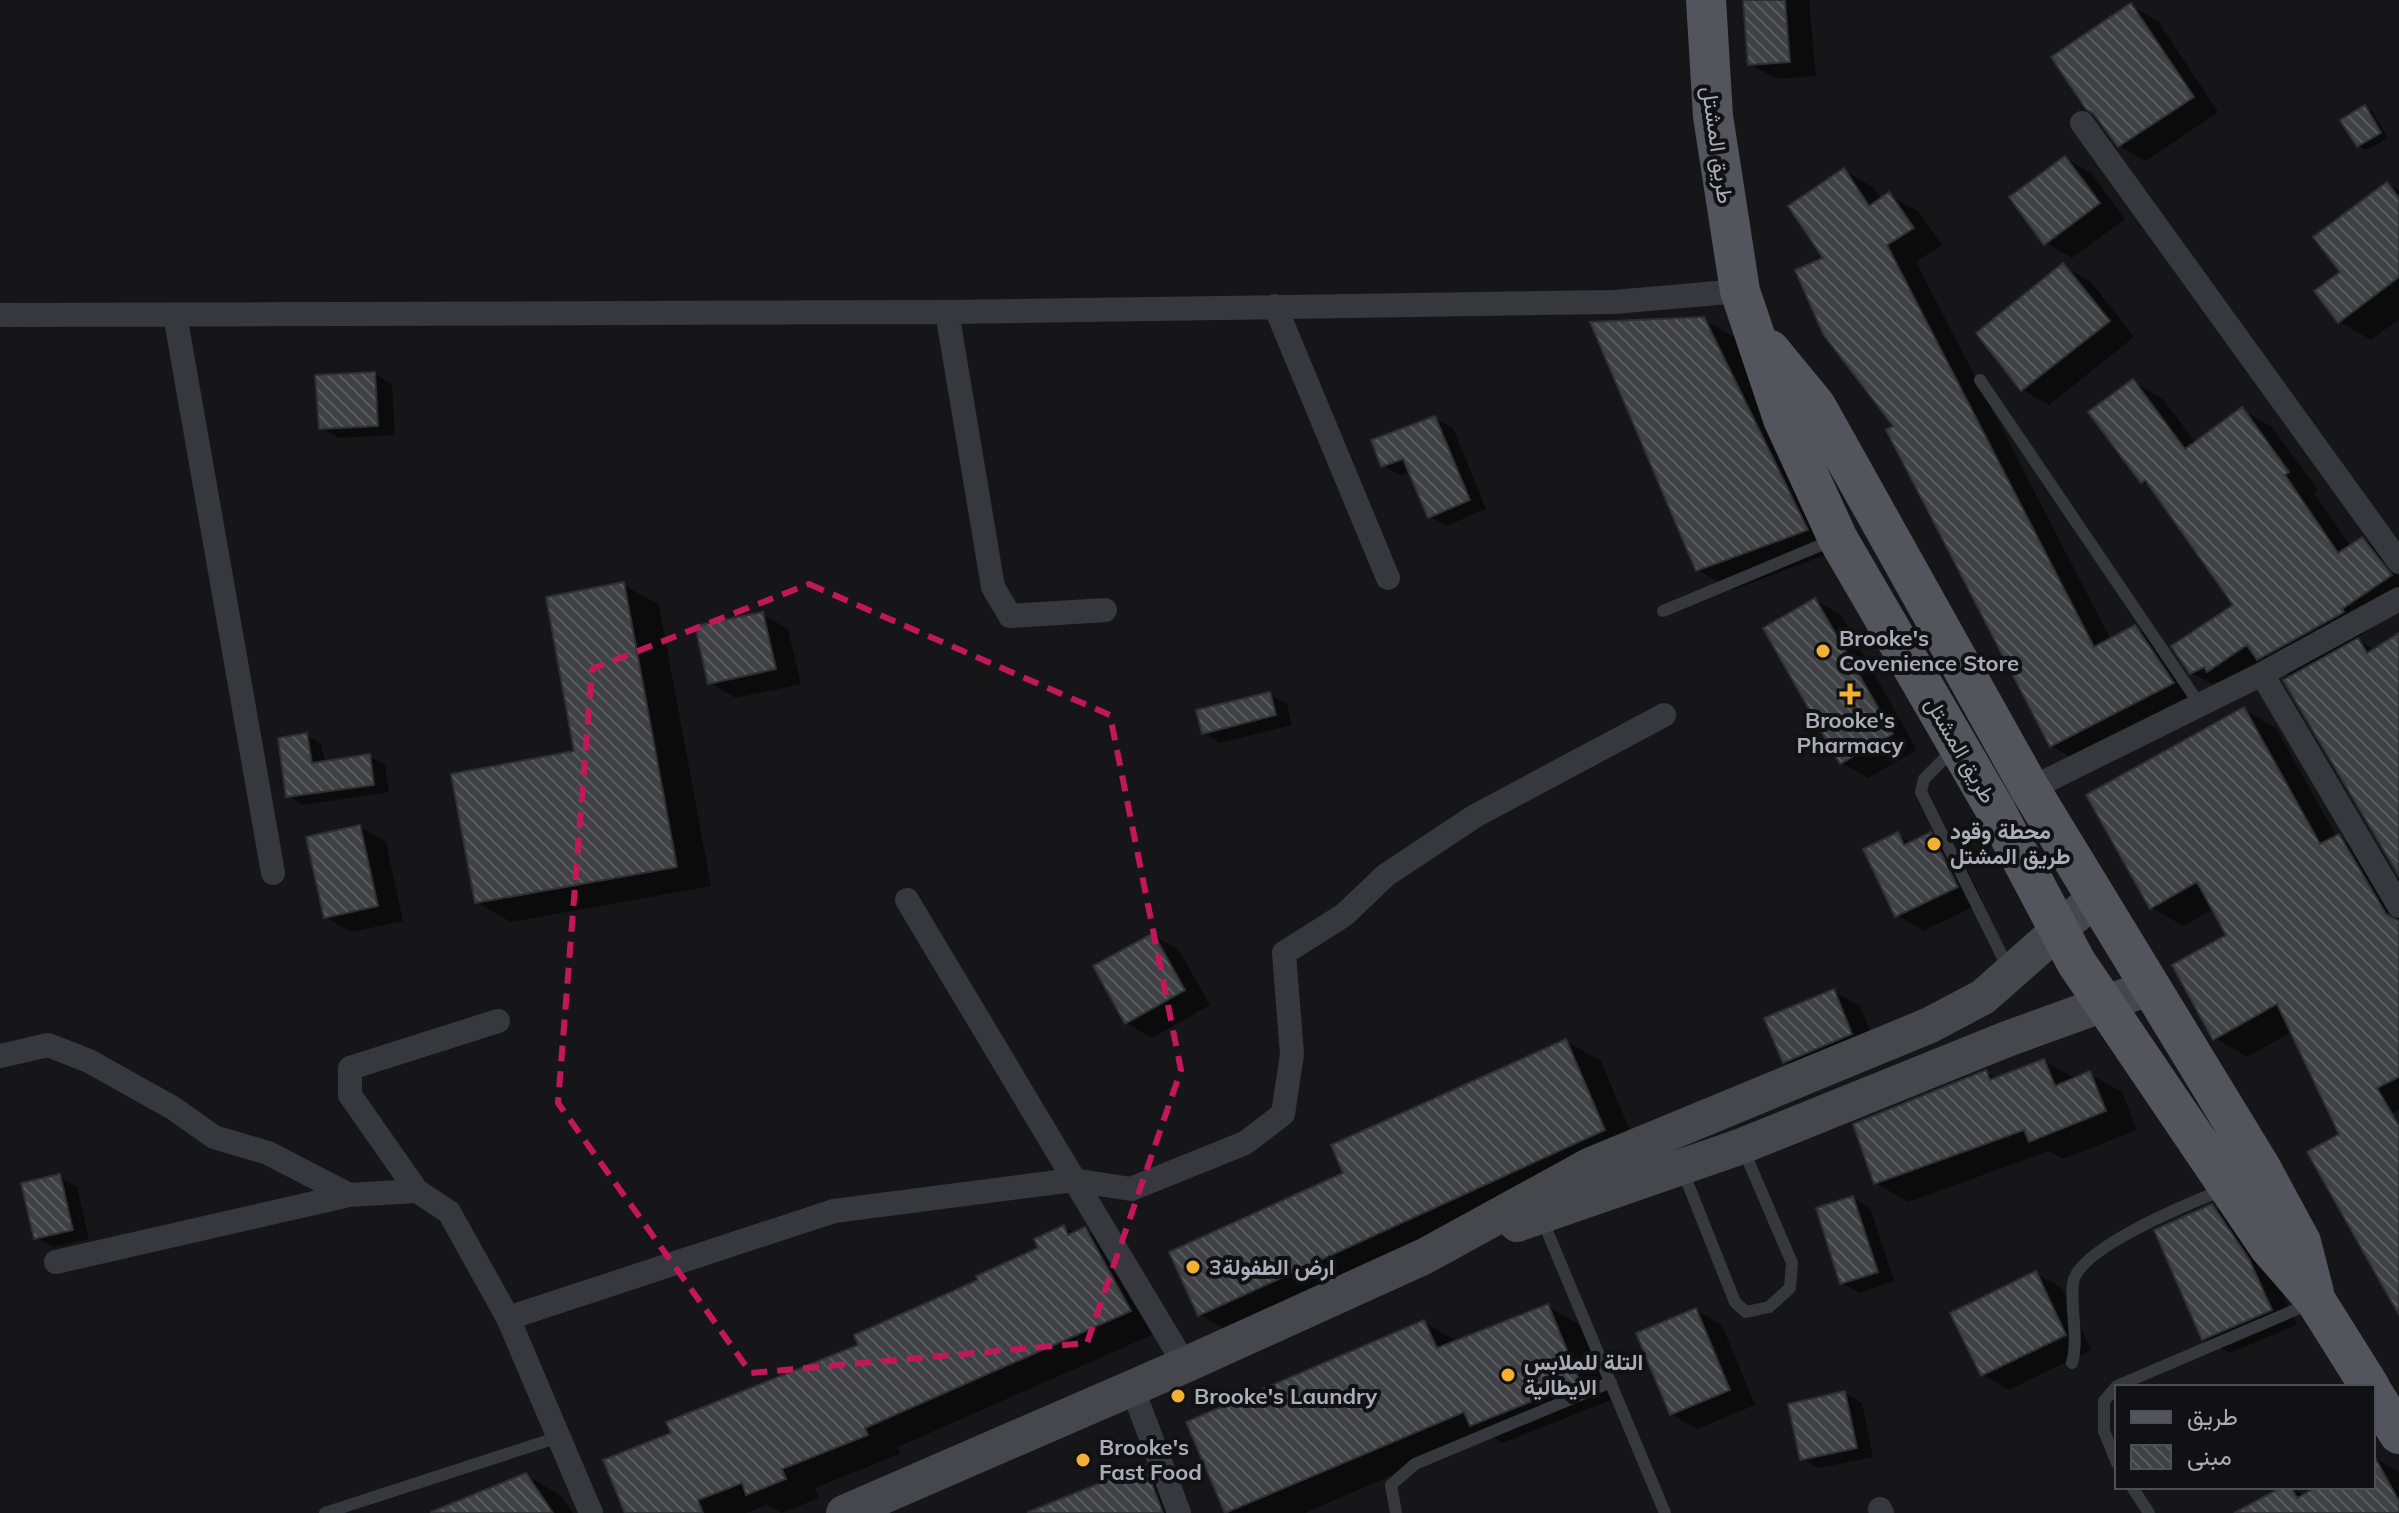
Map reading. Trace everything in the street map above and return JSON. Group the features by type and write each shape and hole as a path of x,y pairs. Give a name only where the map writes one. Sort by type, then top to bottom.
{"main road":[{"name":"طريق المشتل","path":"1706,0 1713,116 1740,291 1757,334 1783,419 1838,539 1958,745 2076,962 2269,1247 2316,1301 2369,1385"},
{"name":"طريق المشتل","path":"1757,334 1816,406 2030,789 2301,1242 2316,1301"},
{"path":"844,1513 1185,1365 1425,1256 1589,1166 1930,1025 1983,997 2059,926 2096,897"},
{"path":"1425,1256 1742,1146 2007,1039 2151,987"},
{"path":"2375,1396 2399,1434"}],"street":[{"path":"2082,123 2399,562"},
{"path":"0,315 947,312 1614,302 1740,291"},
{"path":"1275,306 1388,578"},
{"path":"947,312 993,587 1000,603 1010,616 1105,610"},
{"path":"175,315 273,873"},
{"path":"2030,789 2262,674 2399,599"},
{"path":"2262,674 2399,906"},
{"path":"508,1318 834,1211 1073,1180 1131,1189 1245,1143 1283,1114 1292,1054 1284,953 1344,915 1386,875 1475,816 1664,715"},
{"path":"907,900 1185,1365"},
{"path":"498,1021 350,1068 350,1095 417,1191 449,1212 508,1318 591,1513"},
{"path":"0,1056 48,1045 173,1108 214,1137 268,1153 349,1195"},
{"path":"56,1262 349,1195 417,1191"},
{"path":"1132,1387 1179,1513"}],"lane":[{"path":"1980,380 2200,705"},
{"path":"1663,611 1838,539"},
{"path":"1958,745 1924,779 1921,792 2010,972"},
{"path":"1681,1166 1735,1302 1746,1312 1769,1307 1790,1288 1792,1263 1742,1146"},
{"path":"2072,1363 2074,1280 2081,1264 2161,1216 2229,1187"},
{"path":"1541,1216 1665,1513"},
{"path":"2119,1385 2316,1301"},
{"path":"1396,1513 1391,1485 1415,1464 1611,1382"},
{"path":"2115,1388 2104,1401 2104,1431 2115,1458"},
{"path":"325,1513 559,1437"},
{"path":"2133,1489 2149,1513"}],"highlighted area":[{"path":"809,584 1110,715 1181,1070 1087,1343 751,1373 558,1103 592,669"}],"building":[{"path":"1743,0 1785,0 1790,62 1748,65"},
{"path":"2131,3 2194,97 2118,147 2094,114 2086,109 2051,57"},
{"path":"2365,105 2381,133 2357,147 2340,120"},
{"path":"2065,156 2100,203 2044,245 2009,197"},
{"path":"1844,168 1869,206 1889,192 1914,228 1887,245 2094,647 2135,625 2174,683 2050,747 1886,430 1893,426 1823,334 1795,270 1823,258 1788,206"},
{"path":"2387,182 2399,198 2399,277 2338,323 2314,291 2340,272 2313,237"},
{"path":"2063,263 2110,321 2021,391 1976,333"},
{"path":"1704,317 1808,530 1696,571 1590,322"},
{"path":"375,372 378,426 319,429 315,375"},
{"path":"2133,379 2185,449 2242,407 2289,472 2285,475 2338,553 2362,537 2392,575 2342,609 2344,612 2257,660 2247,645 2207,672 2204,667 2190,674 2171,646 2233,605 2145,480 2141,483 2088,412"},
{"path":"1435,416 1470,500 1428,518 1403,459 1381,467 1371,440"},
{"path":"624,582 677,867 475,903 451,774 574,751 546,597"},
{"path":"1815,598 1893,734 1840,764 1763,628"},
{"path":"763,612 776,669 708,684 695,626"},
{"path":"2399,633 2399,876 2283,680 2358,638 2367,653"},
{"path":"1270,692 1276,715 1202,734 1196,710"},
{"path":"2244,707 2320,844 2339,834 2386,914 2399,921 2399,1077 2377,1088 2399,1126 2399,1315 2307,1152 2339,1134 2277,1004 2213,1040 2172,965 2226,935 2197,882 2150,909 2086,795"},
{"path":"307,733 312,763 370,754 374,785 286,797 278,738"},
{"path":"360,825 378,906 324,918 306,837"},
{"path":"1898,832 1904,845 1931,832 1958,887 1895,917 1863,849"},
{"path":"1153,933 1185,990 1125,1024 1093,966"},
{"path":"1834,989 1852,1034 1783,1063 1764,1018"},
{"path":"1566,1039 1605,1130 1198,1316 1169,1252 1343,1173 1331,1145"},
{"path":"2044,1059 2055,1086 2090,1071 2106,1111 2029,1142 2024,1130 1874,1184 1853,1124 1986,1070 1990,1080"},
{"path":"60,1174 73,1230 34,1239 21,1183"},
{"path":"1853,1196 1878,1272 1840,1284 1816,1208"},
{"path":"2212,1204 2249,1259 2272,1310 2202,1340 2154,1230"},
{"path":"1064,1225 1068,1235 1085,1227 1131,1311 865,1428 868,1435 782,1469 786,1479 746,1495 742,1483 698,1500 703,1513 625,1513 603,1460 671,1433 666,1422 858,1345 854,1335 978,1280 976,1276 1038,1248 1034,1239"},
{"path":"2036,1271 2066,1335 1981,1376 1950,1313"},
{"path":"1548,1304 1580,1382 1470,1426 1464,1412 1225,1513 1186,1422 1424,1320 1437,1348"},
{"path":"1696,1308 1730,1390 1670,1415 1636,1333"},
{"path":"1845,1391 1857,1448 1800,1460 1788,1404"},
{"path":"2375,1458 2399,1501 2399,1513 2234,1513 2278,1489 2292,1489 2297,1498 2313,1489 2375,1489"},
{"path":"1145,1465 1163,1513 1028,1513 1028,1512"},
{"path":"526,1473 553,1513 431,1513 431,1512"}],"place":[{"name":"Brooke's Covenience Store","path":"1823,651"},
{"name":"Brooke's Pharmacy","path":"1850,694"},
{"name":"محطة وقود طريق المشتل","path":"1934,844"},
{"name":"ارض الطفولة3","path":"1193,1267"},
{"name":"التلة للملابس الايطالية","path":"1508,1375"},
{"name":"Brooke's Laundry","path":"1178,1396"},
{"name":"Brooke's Fast Food","path":"1083,1460"}]}
